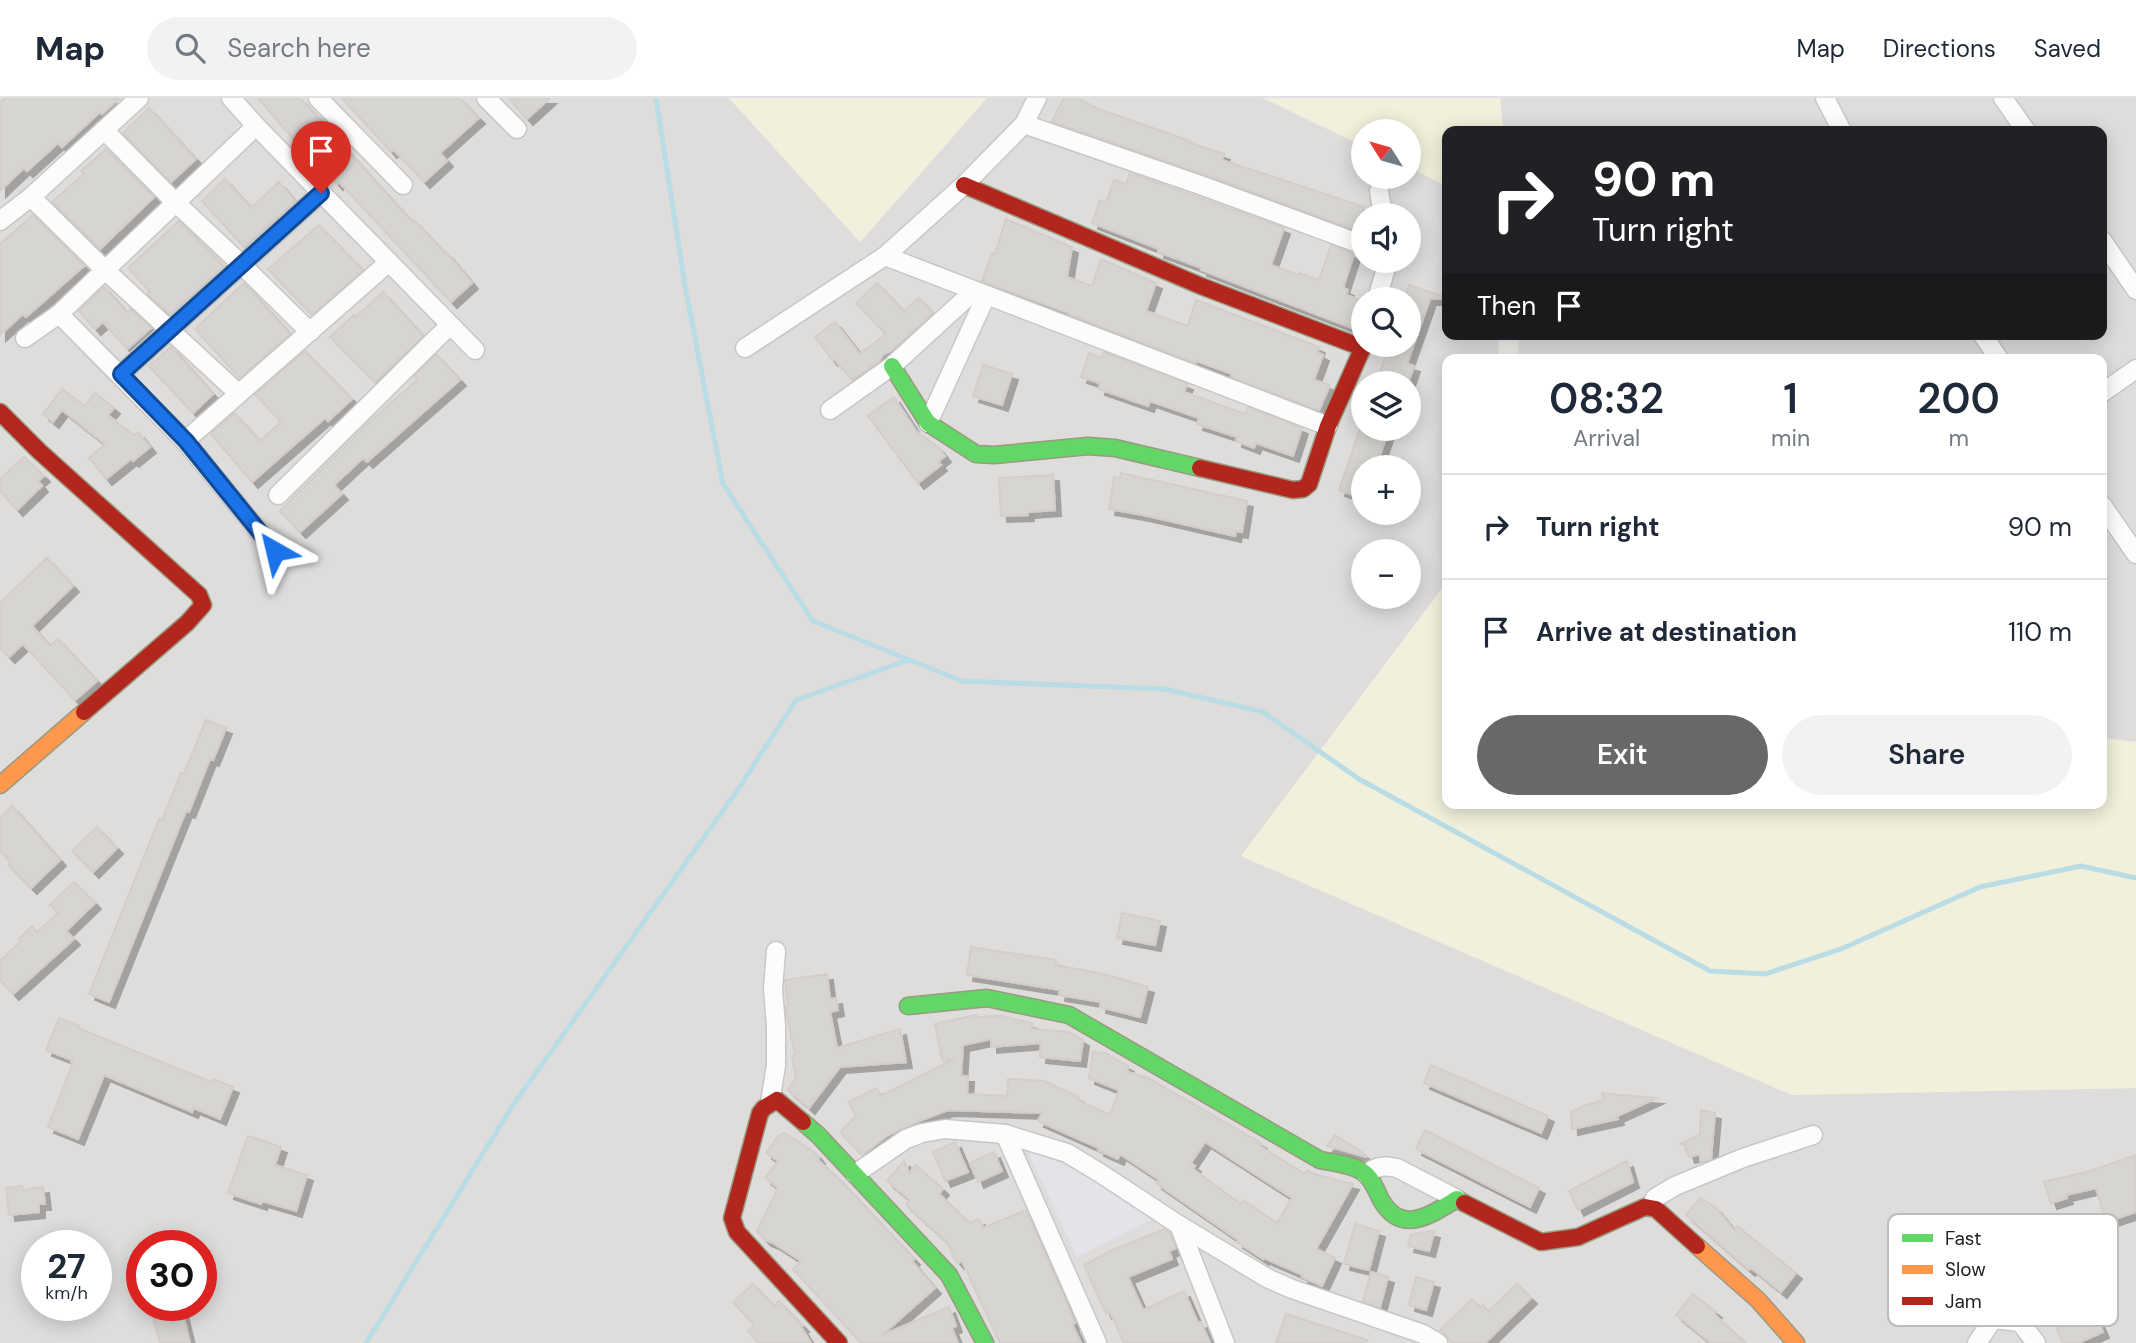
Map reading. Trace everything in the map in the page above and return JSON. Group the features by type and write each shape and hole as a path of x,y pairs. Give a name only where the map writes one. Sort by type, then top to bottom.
{"street":[{"path":"0,221 31,197 138,98"},
{"path":"231,98 475,350"},
{"path":"318,98 403,185"},
{"path":"485,98 517,129"},
{"path":"745,348 885,256 964,185 1024,124 1037,98"},
{"path":"1825,98 1839,126"},
{"path":"2003,98 2023,126"},
{"path":"1024,124 1351,241"},
{"path":"25,338 59,314 256,126"},
{"path":"104,130 310,332"},
{"path":"964,185 1201,286 1351,342"},
{"path":"1379,191 1381,203"},
{"path":"121,374 321,193"},
{"path":"31,197 105,270 239,394"},
{"path":"2107,247 2136,289"},
{"path":"885,256 1328,426"},
{"path":"186,441 390,262"},
{"path":"830,410 892,366 980,293"},
{"path":"928,423 980,293"},
{"path":"59,314 186,441 275,551"},
{"path":"278,495 450,325"},
{"path":"892,366 928,423 976,454 994,455 1087,446 1115,448 1293,490 1303,489 1309,484 1328,426 1358,357"},
{"path":"2107,389 2136,369"},
{"path":"0,412 39,451 199,595 203,605 187,623 0,785"},
{"path":"2107,512 2136,554"},
{"path":"770,1103 776,1065 773,989 776,951"},
{"path":"908,1006 987,998 1069,1015 1320,1160 1366,1174 1387,1209 1400,1219 1416,1222 1457,1199"},
{"path":"839,1343 737,1232 732,1217 760,1113 777,1100 818,1135 949,1275 985,1343"},
{"path":"855,1174 906,1139 922,1133 945,1129 1005,1134 1067,1153 1268,1278 1292,1289 1423,1334 1438,1343"},
{"path":"1005,1134 1097,1343"},
{"path":"1651,1207 1655,1198 1675,1186 1743,1158 1813,1135"},
{"path":"1366,1174 1376,1167 1397,1168 1541,1242 1578,1237 1645,1207 1651,1207 1758,1300 1797,1343"},
{"path":"1179,1225 1225,1343"},
{"path":"1977,1343 1988,1326"},
{"path":"2023,1326 2036,1343"}],"shaded area":[{"path":"0,98 729,98 860,242 987,98 1263,98 1351,140 1351,189 1421,189 1421,173 1442,184 1442,340 1499,340 1498,354 1442,354 1442,589 1241,856 1792,1095 2136,1088 2136,1343 0,1343"},
{"path":"1500,98 2136,98 2136,742 2107,739 2107,354 1519,354 1518,340 2107,340 2107,126 1503,126"},
{"path":"1026,1147 1106,1185 1162,1214 1077,1257"}],"green space":[{"path":"729,98 987,98 860,242"},
{"path":"1263,98 1500,98 1503,126 1442,126 1442,184 1421,173 1421,119 1351,119 1351,140"},
{"path":"1442,589 1442,809 2107,809 2107,739 2136,742 2136,1088 1792,1095 1241,856"}],"building":[{"path":"5,98 120,98 102,114 100,112 62,147 58,143 27,171 24,168 0,191 0,103"},
{"path":"258,98 300,98 412,222 414,220 446,252 472,283 451,302 339,182 337,184 300,143 298,145"},
{"path":"342,98 460,98 479,118 440,153 447,161 424,182 394,150 391,152"},
{"path":"508,98 550,98 527,119"},
{"path":"1064,98 1077,98 1096,108 1224,154 1222,160 1352,203 1351,228 1207,175 1052,121"},
{"path":"149,108 196,159 171,182 123,133"},
{"path":"106,149 154,197 100,249 52,202 84,174 81,171"},
{"path":"1130,173 1284,228 1271,265 1298,275 1299,273 1319,280 1331,245 1351,253 1351,263 1343,288 1348,290 1346,295 1351,297 1351,328 1201,270 1202,268 1158,252 1159,249 1092,223 1100,201 1106,203 1114,180 1126,184"},
{"path":"225,179 251,208 279,182 295,201 244,247 202,201"},
{"path":"33,215 84,266 26,317 23,314 0,335 0,244"},
{"path":"1006,219 1072,247 1067,277 1092,286 1101,259 1156,283 1146,311 1188,326 1196,300 1319,347 1317,352 1323,355 1314,380 1330,385 1319,410 1231,377 1232,374 1197,361 1196,363 982,281 992,253 995,254"},
{"path":"179,221 224,266 170,314 147,294 150,292 128,268"},
{"path":"319,225 363,270 312,315 268,269"},
{"path":"244,283 290,334 240,378 195,329"},
{"path":"877,283 904,311 919,298 933,313 878,362 852,380 834,359 832,360 815,337 835,322 860,354 886,334 856,303"},
{"path":"104,287 127,313 131,309 151,328 127,349 103,322 95,329 79,311"},
{"path":"1421,289 1442,296 1442,299 1430,299 1421,324"},
{"path":"383,292 423,336 375,382 330,337"},
{"path":"171,347 213,394 193,413 149,366"},
{"path":"305,351 352,399 328,421 325,418 252,482 211,434 234,413 260,441 281,422 255,394"},
{"path":"1104,352 1187,384 1184,392 1245,414 1248,407 1302,428 1293,456 1256,443 1254,448 1236,441 1237,437 1197,424 1199,418 1150,401 1148,406 1099,389 1100,383 1081,377 1089,353 1102,358"},
{"path":"436,354 460,380 367,462 363,458 334,485 342,494 300,532 280,511 368,423 417,380 414,376"},
{"path":"1386,357 1409,357 1407,364 1414,366 1412,371 1380,371"},
{"path":"983,365 1012,374 1002,405 973,396"},
{"path":"62,389 85,406 95,393 114,408 108,415 133,435 138,432 150,447 106,479 89,458 105,444 62,410 53,422 43,414"},
{"path":"894,397 916,431 938,447 945,456 938,462 941,465 918,483 868,416"},
{"path":"1356,441 1385,441 1380,455 1351,455"},
{"path":"1351,455 1351,494 1339,490"},
{"path":"24,457 44,476 38,481 42,486 17,510 0,491 0,479"},
{"path":"1121,473 1247,501 1242,532 1236,531 1235,536 1109,509 1114,477 1120,478"},
{"path":"1053,475 1055,510 1001,516 999,478"},
{"path":"47,558 73,586 32,626 50,646 58,639 97,681 75,700 23,644 9,657 0,648 0,603"},
{"path":"206,720 226,728 213,760 210,759 189,812 186,811 109,1002 89,994 159,819 162,820 181,773 184,774"},
{"path":"12,806 60,860 31,888 8,865 11,862 0,851 0,818"},
{"path":"97,827 117,848 93,872 72,851"},
{"path":"74,882 95,903 66,931 74,939 13,994 0,980 0,961 32,926 37,932 58,913 50,905"},
{"path":"1122,913 1160,921 1155,945 1117,938"},
{"path":"971,947 1056,960 1055,965 1104,974 1148,987 1140,1017 1100,1007 1101,1002 1059,995 1060,990 967,975"},
{"path":"827,974 830,999 836,998 838,1010 830,1012 837,1048 900,1029 906,1062 840,1067 809,1108 788,1090 796,1077 792,1056 795,1055 786,1011 788,1006 785,980"},
{"path":"976,1015 1000,1016 1032,1023 1032,1029 1069,1032 1083,1040 1080,1061 1040,1057 1041,1043 991,1047 991,1039 963,1045 961,1076 968,1076 967,1094 1007,1096 1008,1079 1044,1081 1110,1115 1119,1090 1089,1078 1093,1052 1105,1053 1128,1066 1128,1072 1148,1078 1261,1143 1260,1146 1305,1174 1307,1170 1353,1184 1316,1249 1335,1258 1322,1286 1263,1259 1156,1183 1159,1180 1120,1154 1118,1159 1038,1121 1042,1113 948,1110 888,1135 862,1155 840,1132 856,1116 849,1102 877,1088 881,1096 954,1059 942,1060 935,1024","holes":["1205,1142 1292,1198 1277,1223 1243,1200 1241,1204 1193,1169 1195,1166 1191,1163"]},
{"path":"59,1018 211,1082 213,1079 233,1087 220,1119 194,1108 192,1112 104,1075 78,1139 48,1127 73,1063 72,1060 46,1050"},
{"path":"1431,1065 1548,1116 1541,1133 1424,1083"},
{"path":"1602,1093 1657,1098 1617,1116 1618,1119 1572,1129 1571,1112 1604,1100"},
{"path":"1701,1110 1715,1113 1711,1159 1704,1162 1700,1161 1700,1154 1689,1157 1685,1145 1681,1144 1700,1134"},
{"path":"1425,1130 1539,1188 1530,1207 1416,1149"},
{"path":"785,1133 814,1152 818,1160 914,1259 912,1261 935,1288 882,1335 949,1307 956,1326 952,1328 958,1343 861,1343 793,1269 801,1261 765,1240 757,1231 778,1188 765,1178 778,1161 766,1153 778,1136"},
{"path":"1335,1135 1366,1155 1366,1157 1327,1146"},
{"path":"248,1136 281,1147 275,1165 307,1175 296,1211 262,1201 261,1204 228,1193"},
{"path":"955,1142 968,1172 945,1181 933,1152"},
{"path":"994,1152 1002,1171 978,1182 970,1163"},
{"path":"2136,1155 2136,1212 2118,1218 2118,1214 2104,1214 2096,1188 2066,1195 2067,1198 2051,1203 2044,1182 2090,1171"},
{"path":"904,1161 909,1173 916,1165 943,1189 939,1194 970,1223 979,1219 983,1228 1026,1210 1081,1343 1000,1343 962,1261 958,1263 947,1242 906,1205 910,1200 887,1181"},
{"path":"1627,1161 1633,1182 1578,1210 1569,1191"},
{"path":"22,1186 23,1190 43,1187 45,1204 39,1204 39,1212 9,1215 6,1188"},
{"path":"1700,1198 1715,1207 1734,1230 1737,1226 1796,1273 1781,1292 1751,1268 1749,1270 1686,1215"},
{"path":"1355,1224 1379,1231 1369,1270 1344,1264"},
{"path":"1165,1229 1170,1233 1176,1248 1169,1251 1172,1259 1128,1277 1143,1310 1184,1291 1210,1343 1124,1343 1110,1312 1106,1313 1084,1265"},
{"path":"1434,1232 1429,1251 1408,1246 1411,1235"},
{"path":"1371,1272 1388,1277 1380,1307 1363,1301"},
{"path":"1416,1277 1434,1282 1426,1310 1409,1305"},
{"path":"753,1284 774,1306 779,1301 803,1326 801,1327 811,1343 759,1343 748,1331 754,1325 733,1302"},
{"path":"1517,1284 1531,1298 1485,1343 1453,1343 1440,1330 1472,1299 1480,1308 1483,1305 1489,1311"},
{"path":"1693,1294 1716,1312 1714,1314 1746,1343 1711,1343 1676,1315"},
{"path":"1286,1314 1367,1340 1366,1343 1276,1343"},
{"path":"154,1321 185,1321 190,1343 160,1343"},
{"path":"2056,1326 2100,1326 2103,1332 2078,1343 2063,1343"}],"waterway":[{"path":"656,98 685,286 723,484 813,621 962,681 1165,689 1263,712 1359,779 1710,971 1765,974 1841,949 1980,887 2081,866 2136,878"},
{"path":"366,1343 513,1105 737,791 796,700 908,660"}],"traffic: fast":[{"path":"892,366 928,423 976,454 994,455 1088,446 1115,448 1200,468"},
{"path":"908,1006 987,998 1069,1015 1320,1160 1348,1165 1363,1172 1389,1211 1398,1217 1417,1219 1457,1199 1464,1203"},
{"path":"803,1122 949,1275 985,1343"}],"traffic: slow":[{"path":"0,785 84,712"},
{"path":"1697,1246 1758,1300 1796,1343"}],"traffic: jam":[{"path":"964,185 1201,286 1351,343"},
{"path":"1200,468 1293,490 1303,489 1309,484 1328,426 1359,357"},
{"path":"0,412 39,451 199,595 203,605 187,623 84,712"},
{"path":"803,1122 777,1100 760,1113 732,1218 737,1232 839,1343"},
{"path":"1464,1203 1541,1242 1578,1237 1645,1207 1656,1209 1697,1246"}],"route":[{"path":"275,551 186,441 121,374 321,193"}]}
